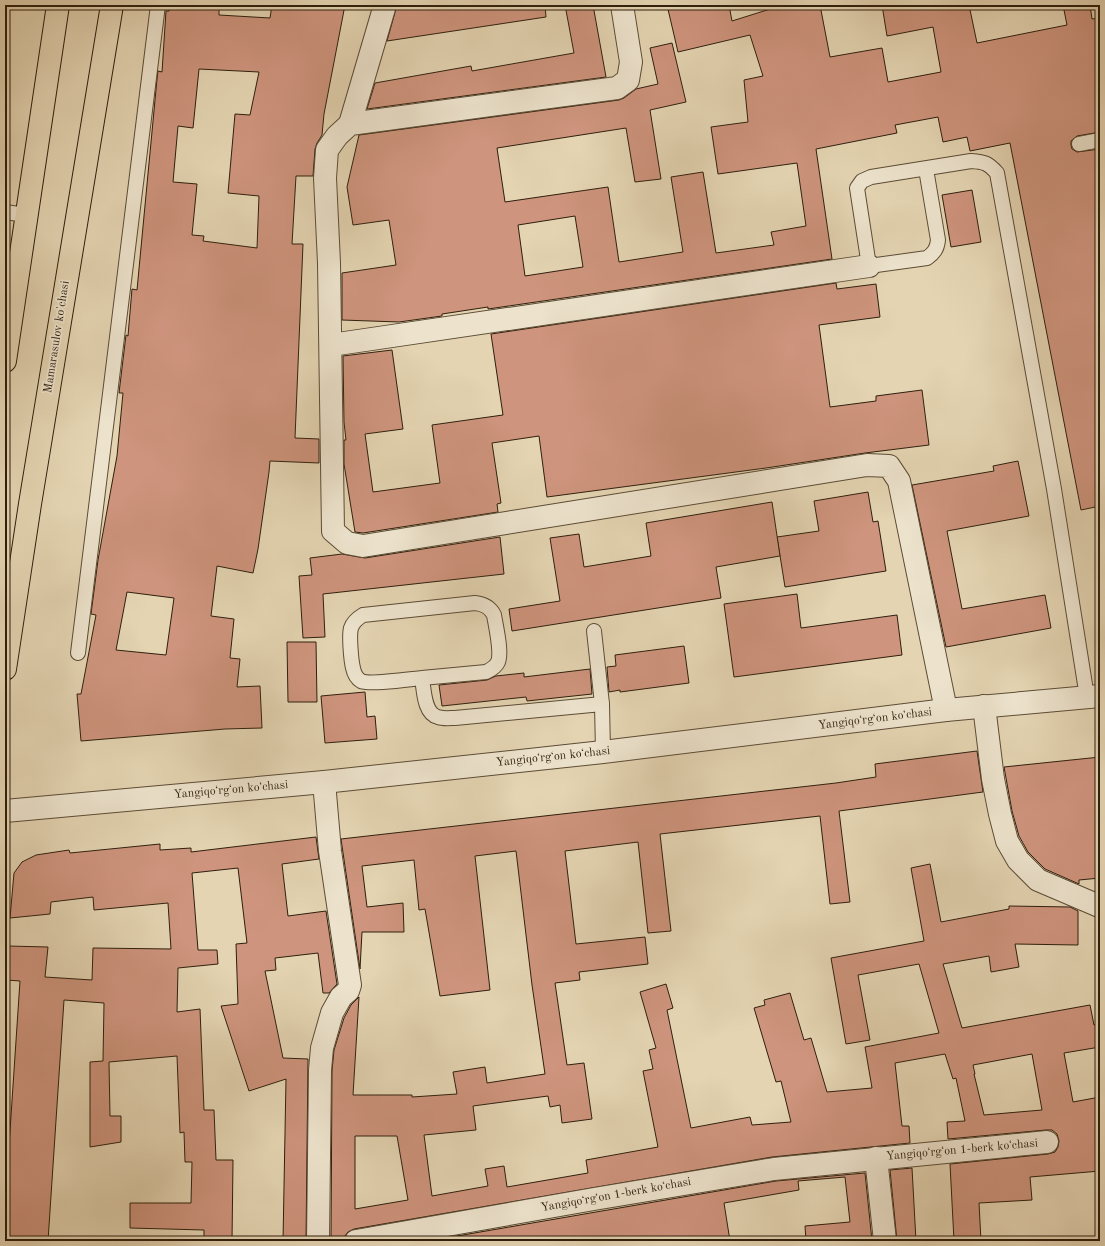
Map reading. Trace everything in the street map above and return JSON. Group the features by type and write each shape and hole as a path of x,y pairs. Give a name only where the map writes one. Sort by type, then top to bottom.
{"main road":[{"path":"5,360 58,5"},
{"name":"Mamarasulov ko'chasi","path":"5,669 32,488 112,5"}],"street":[{"path":"385,5 350,124 337,136 327,150 325,178 331,345 333,531 347,544 363,546 867,465 889,466 899,481 946,710"},
{"path":"350,124 617,88 628,80 631,62 622,5"},
{"path":"331,345 869,266"},
{"name":"Yangiqoʻrgʻon koʻchasi","path":"5,811 324,782 603,752 946,710 1094,696"},
{"path":"984,706 993,779 1007,841 1018,860 1038,880 1099,906"},
{"path":"318,1241 320,1070 322,1048 332,1013 341,997 348,991 350,985 330,851 324,782"},
{"name":"Yangiqoʻrgʻon 1-berk koʻchasi","path":"356,1241 774,1169 1047,1142"},
{"name":"Yangiqoʻrgʻon 1-berk koʻchasi","path":"876,1158 885,1241"}],"lane":[{"path":"78,653 158,5"},
{"path":"1079,144 1100,140"},
{"path":"926,169 938,240 937,248 926,258 869,266 857,188 862,181 871,178 971,161 983,162 990,165 997,173 1054,490 1094,696"},
{"path":"5,212 26,215"},
{"path":"475,603 484,604 491,610 494,615 499,655 497,663 493,669 486,672 422,678 371,682 361,681 355,675 353,668 351,628 355,621 363,615 475,603"},
{"path":"594,631 602,704 603,752"},
{"path":"422,678 425,701 430,712 438,717 455,718 602,704"}],"building":[{"path":"170,5 219,5 219,15 270,18 272,5 345,5 324,114 322,135 315,149 313,176 296,176 292,244 303,244 295,438 319,439 319,463 270,461 258,549 253,573 217,566 211,616 234,619 230,658 240,659 237,687 260,686 262,728 225,729 81,741 77,694 81,694 96,615 91,614 98,560 117,456 123,393 119,393 126,335 128,336 132,289 137,290 157,79 158,71 162,72 166,11 169,11","holes":["199,69 259,72 250,115 235,114 228,193 259,196 257,248 203,241 204,236 192,235 197,184 173,182 178,126 193,128","127,592 174,598 166,655 116,650"]},
{"path":"397,5 545,5 546,17 387,41"},
{"path":"565,5 593,5 606,77 367,109 375,83 471,66 472,71 574,53"},
{"path":"667,5 729,5 732,21 783,5 820,5 830,57 882,48 888,82 941,72 933,27 887,36 882,5 969,5 977,43 1067,25 1063,5 1090,5 1092,19 1100,18 1100,132 1077,136 1071,141 1071,145 1072,149 1077,152 1100,149 1100,506 1081,510 1010,143 970,151 967,137 943,142 938,117 895,125 897,133 816,149 832,259 488,309 488,307 442,314 442,316 399,322 342,320 342,273 396,265 389,220 353,225 347,187 359,135 619,100 636,89 658,84 650,48 672,43 686,102 650,110 661,179 635,182 626,128 497,148 505,202 608,187 619,262 683,252 671,177 703,172 716,253 774,245 771,232 806,226 797,163 718,174 711,127 748,122 744,80 763,76 750,35 678,52","holes":["575,216 583,267 525,276 518,225"]},
{"path":"972,190 981,242 951,247 942,195"},
{"path":"836,283 837,289 876,284 880,317 819,325 830,407 876,401 876,396 922,390 929,445 547,497 539,436 492,443 501,503 497,504 498,512 363,533 355,532 344,464 344,440 346,440 344,422 343,356 392,350 403,429 365,434 373,492 440,483 432,425 503,415 491,334"},
{"path":"1018,461 1029,516 947,531 962,609 1045,595 1051,628 946,647 912,485 994,471 993,466"},
{"path":"868,492 873,522 878,521 886,571 785,587 777,537 819,531 814,501"},
{"path":"772,502 780,556 716,567 721,598 512,631 509,609 560,601 550,538 579,534 584,567 651,556 646,523"},
{"path":"500,537 504,574 323,594 325,637 303,638 299,576 312,575 310,558 342,554 365,558"},
{"path":"797,594 801,628 897,615 902,655 734,677 724,604"},
{"path":"287,642 316,642 317,702 288,702"},
{"path":"684,646 689,683 620,692 620,690 609,692 607,667 616,666 615,655"},
{"path":"590,669 592,694 527,701 526,697 442,706 439,685 487,680 496,676 524,673 524,677"},
{"path":"365,692 367,717 375,716 377,739 325,743 321,696"},
{"path":"977,751 983,792 839,811 850,902 830,904 820,816 660,834 671,931 648,933 638,842 565,851 576,944 645,937 648,964 579,972 580,980 555,983 567,1065 584,1063 592,1119 562,1123 560,1105 550,1107 548,1096 473,1106 476,1130 424,1135 432,1196 488,1186 485,1169 504,1166 507,1187 588,1173 586,1160 658,1147 643,1071 653,1069 649,1050 656,1048 640,992 666,984 673,1008 667,1010 691,1128 750,1117 752,1125 791,1122 781,1081 776,1082 754,1008 765,1005 764,1000 790,993 804,1040 811,1038 827,1092 872,1088 865,1047 939,1033 919,964 858,975 870,1040 846,1044 831,958 924,941 911,868 930,864 941,922 1009,909 1009,906 1070,907 1078,911 1078,945 1015,944 1019,967 991,972 989,956 943,964 962,1028 1090,1005 1094,1025 1098,1024 1100,1047 1064,1053 1073,1102 1100,1097 1100,1171 1030,1177 1032,1200 979,1203 981,1241 954,1241 950,1164 1048,1154 1055,1152 1059,1141 1057,1134 1052,1130 948,1139 947,1122 965,1121 956,1078 953,1079 945,1054 895,1063 902,1126 909,1126 910,1143 772,1157 354,1229 348,1232 344,1237 331,1239 332,1071 334,1050 344,1018 351,1005 359,997 353,1095 412,1095 412,1097 457,1094 453,1072 485,1067 487,1083 545,1074 532,985 516,851 475,856 490,990 440,996 425,909 419,910 414,860 362,866 367,907 403,903 404,932 362,932 360,969 341,839 836,783 876,777 875,764","holes":["1032,1054 1042,1110 984,1115 973,1065","355,1136 397,1136 408,1200 355,1209"]},
{"path":"1100,757 1100,878 1079,880 1079,884 1045,869 1028,852 1019,836 1012,811 1004,767"},
{"path":"316,837 319,859 282,864 288,916 326,911 337,984 329,993 323,993 318,953 275,958 276,970 265,971 283,1058 308,1059 306,1241 283,1241 286,1079 249,1091 221,1006 238,1004 236,944 247,943 238,868 192,873 198,950 217,950 218,964 178,968 177,1012 200,1009 204,1110 214,1110 216,1160 233,1160 232,1241 204,1241 204,1230 130,1228 130,1203 191,1203 192,1162 185,1162 184,1132 180,1133 177,1056 109,1062 110,1116 121,1116 121,1142 90,1147 90,1062 103,1061 104,1003 64,1000 48,1241 5,1241 5,1206 20,981 6,980 8,946 48,947 45,977 92,980 93,948 171,949 168,903 94,910 93,897 51,902 50,914 10,918 14,873 22,862 36,855 69,850 70,853 160,844 160,850 191,848 191,852"},
{"path":"912,1168 916,1241 897,1241 890,1170"},
{"path":"865,1173 872,1241 806,1241 805,1226 850,1222 845,1177 798,1181 799,1190 724,1203 730,1241 674,1241 673,1237 646,1241 428,1241 776,1181"}]}
